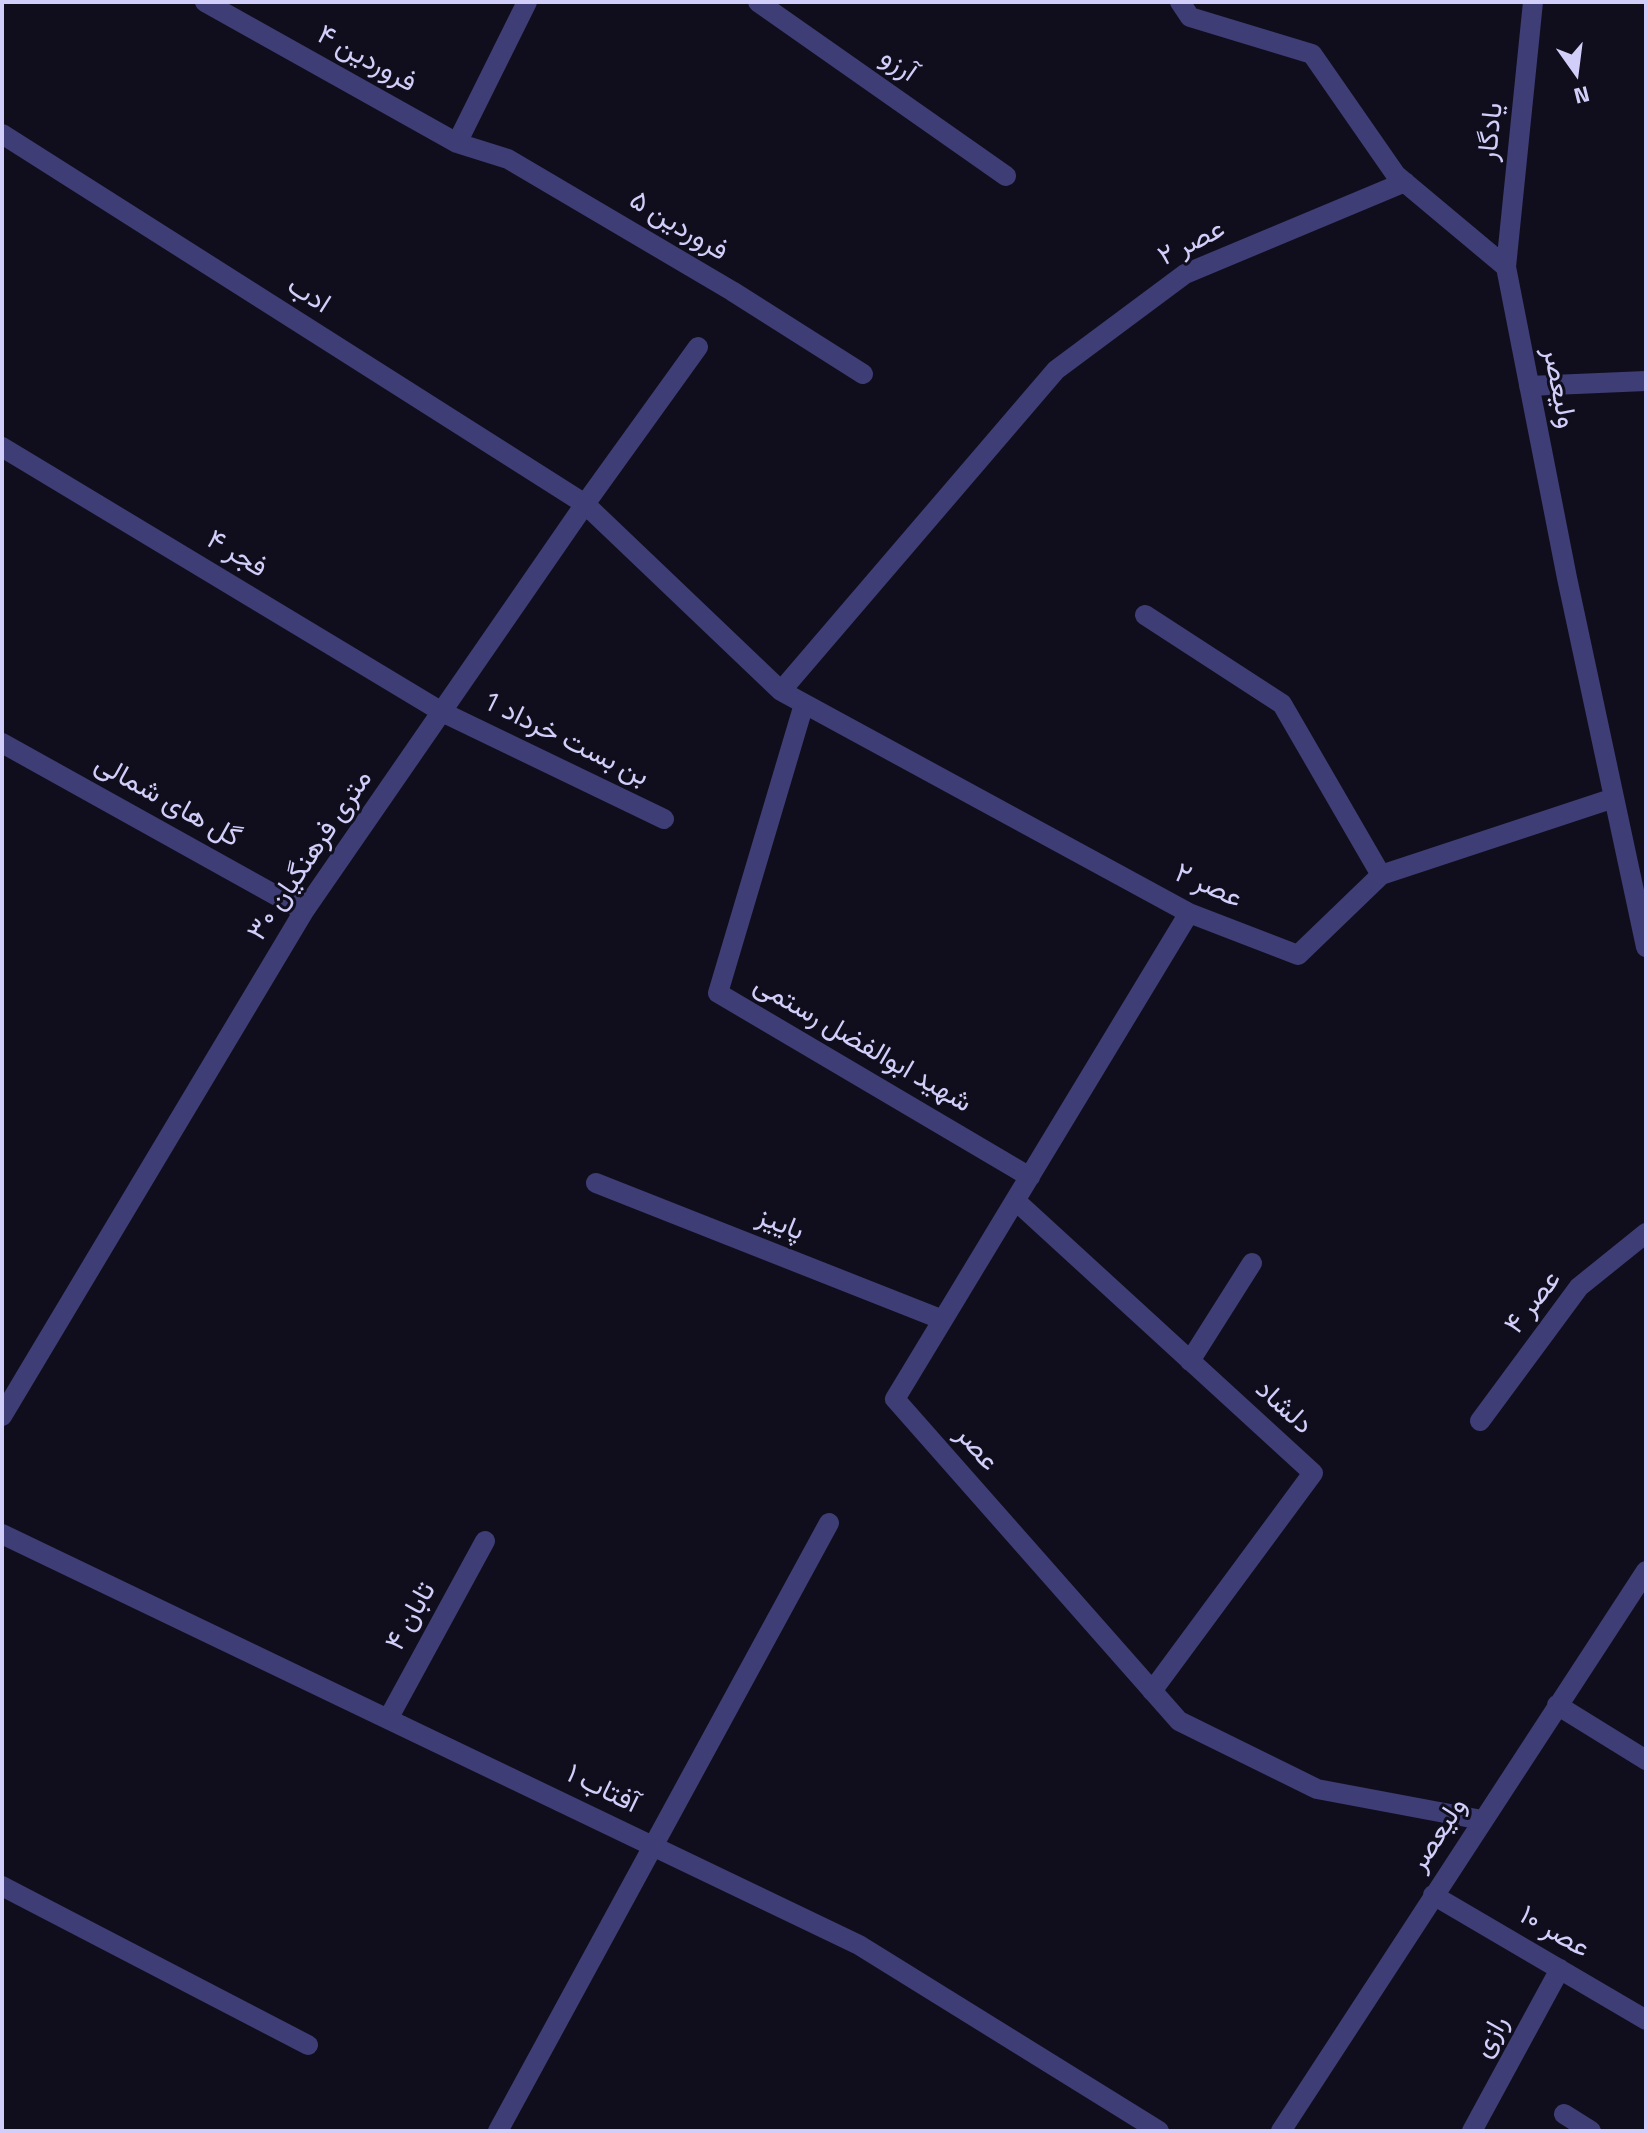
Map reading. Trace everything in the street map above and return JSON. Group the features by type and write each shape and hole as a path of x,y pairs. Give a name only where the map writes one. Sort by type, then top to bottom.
{"street":[{"name":"فروردین ۴","path":"205,2 457,143"},
{"path":"457,143 527,2"},
{"name":"آرزو","path":"758,2 1006,176"},
{"path":"1180,2 1190,17 1312,54 1396,175 1506,267"},
{"name":"یادگار","path":"1506,267 1533,2"},
{"name":"ادب","path":"2,134 585,504"},
{"name":"فروردین ۵","path":"457,143 508,159 732,291 863,374"},
{"name":"عصر ۲","path":"781,691 1056,370 1185,274 1405,182"},
{"name":"ولیعصر","path":"1506,267 1646,947"},
{"name":"۳۰ متری فرهنگیان","path":"2,1416 304,911 585,504 698,347"},
{"path":"1529,386 1646,381"},
{"name":"فجر ۴","path":"2,447 442,712"},
{"name":"عصر ۲","path":"585,504 781,691 1189,913 1298,955 1381,875 1614,798"},
{"path":"1145,615 1282,704 1381,875"},
{"name":"شهید ابوالفضل رستمی","path":"804,704 718,993 1030,1177"},
{"name":"بن بست خرداد 1","path":"442,712 664,819"},
{"name":"گل های شمالی","path":"2,743 304,911"},
{"name":"عصر","path":"1189,913 895,1399 1179,1721 1317,1789 1482,1820"},
{"name":"پاییز","path":"596,1183 943,1320"},
{"name":"دلشاد","path":"1016,1201 1313,1473 1152,1691"},
{"name":"عصر ۴","path":"1480,1421 1579,1287 1646,1233"},
{"path":"1190,1361 1252,1263"},
{"path":"498,2131 829,1523"},
{"name":"آفتاب ۱","path":"2,1534 859,1945 1159,2131"},
{"name":"تابان ۴","path":"388,1719 485,1541"},
{"name":"ولیعصر","path":"1281,2131 1646,1571"},
{"path":"1557,1705 1646,1760"},
{"path":"2,1886 308,2045"},
{"name":"عصر ۱۰","path":"1433,1895 1646,2020"},
{"name":"رازی","path":"1472,2131 1560,1969"},
{"path":"1564,2114 1591,2131"}]}
